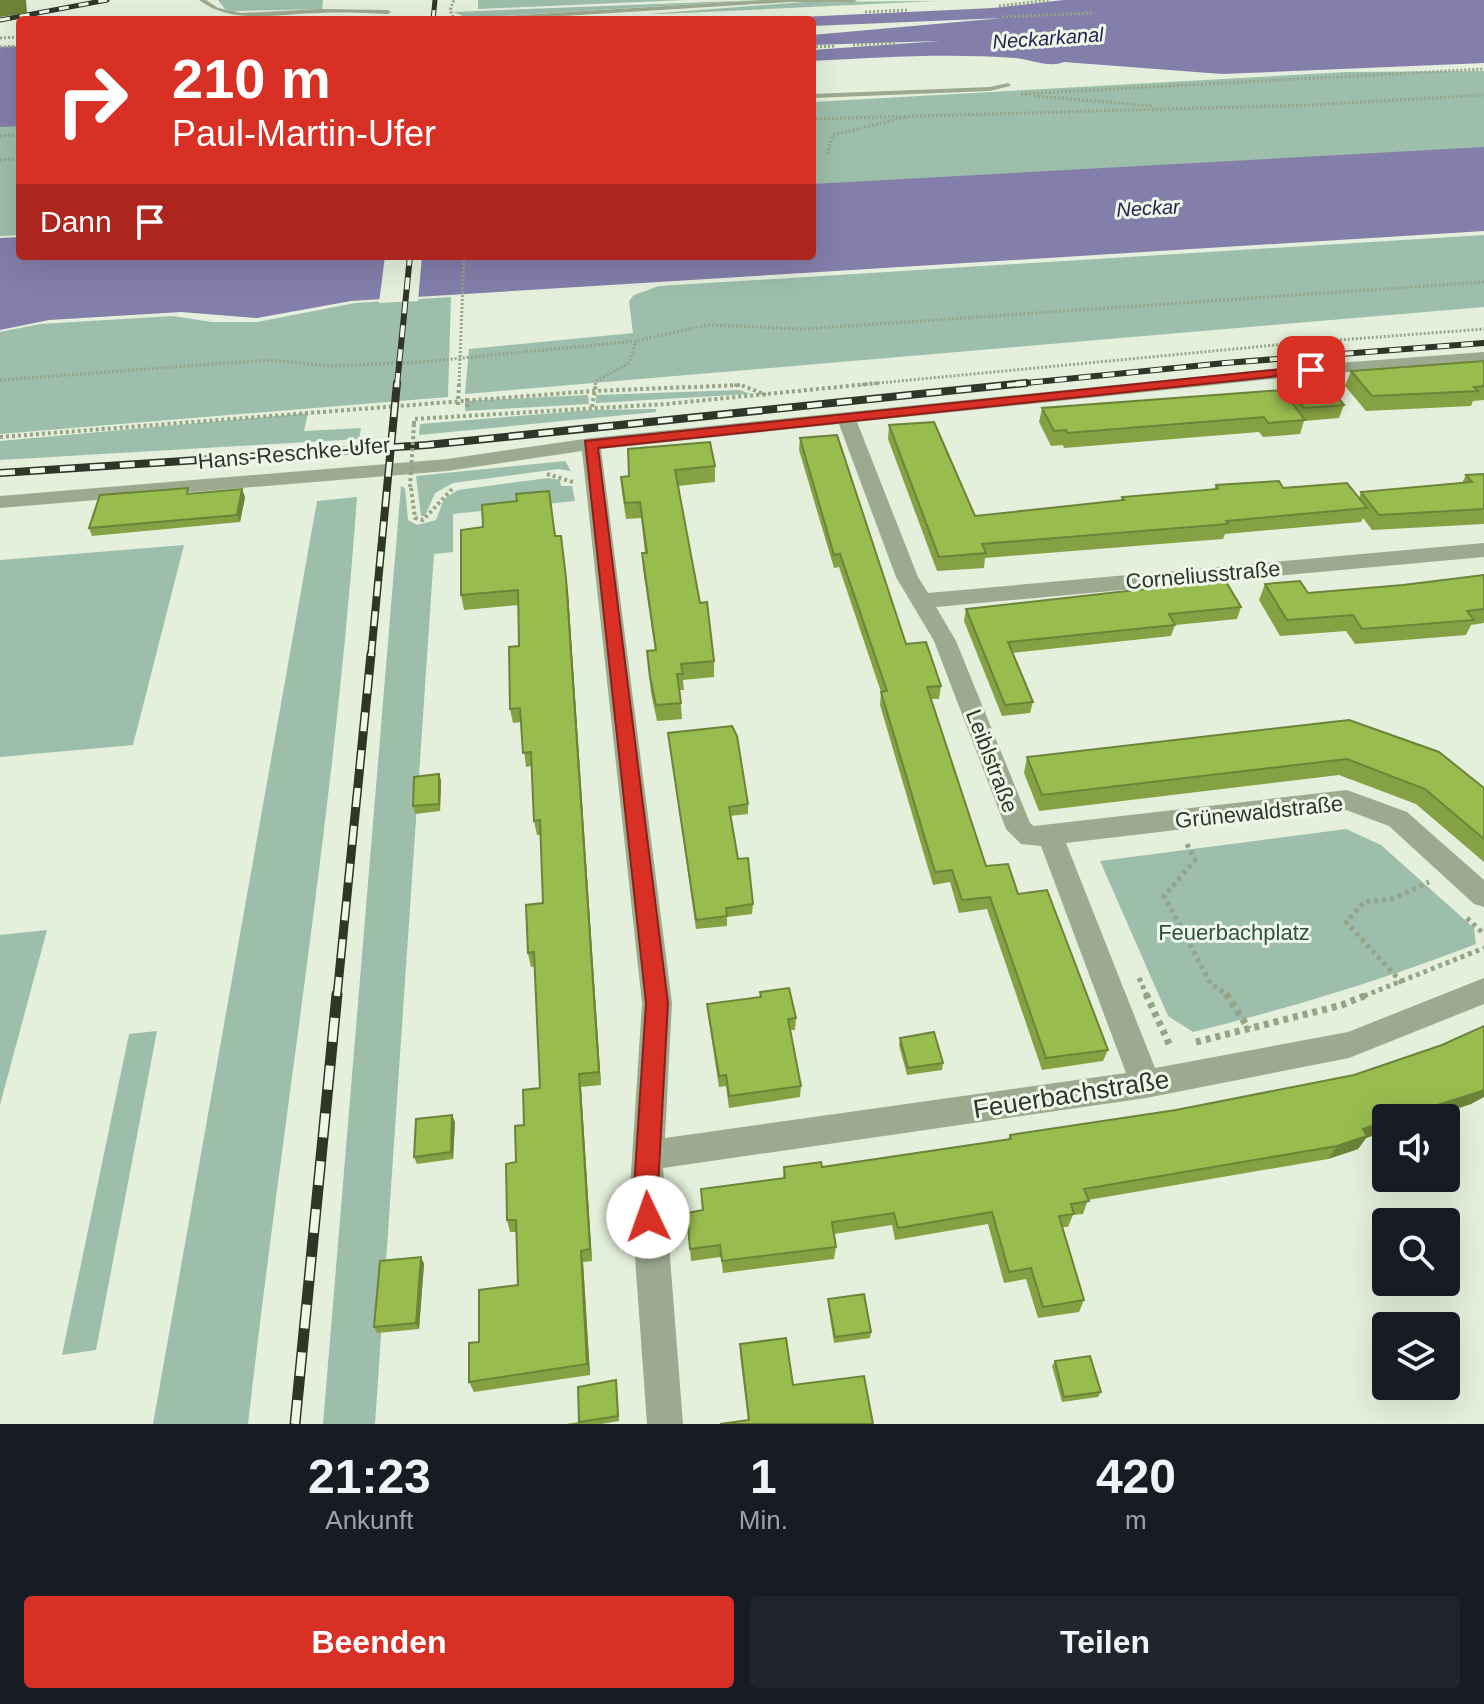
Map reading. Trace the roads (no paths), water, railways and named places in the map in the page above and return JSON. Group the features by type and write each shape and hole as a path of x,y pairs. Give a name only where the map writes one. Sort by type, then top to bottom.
{"street":[{"name":"Hans-Reschke-Ufer","path":"0,502 447,465 591,444 1311,370 1484,357"},
{"name":"Leiblstraße","path":"846,418 907,577 945,641 1019,829 1030,837 1050,835"},
{"path":"591,444 657,1003 646,1188 665,1424"},
{"name":"Corneliusstraße","path":"921,601 1484,550"},
{"name":"Grünewaldstraße","path":"1050,835 1347,800 1398,819 1484,896"},
{"path":"1050,835 1146,1084"},
{"name":"Feuerbachstraße","path":"648,1155 1146,1084 1349,1045 1484,991"}],"lane":[{"path":"202,0 216,9 242,15 388,12"},
{"path":"535,16 790,0 854,0"},
{"path":"816,96 990,89 1008,85"}],"water":[{"name":"Neckarkanal","path":"1064,0 1484,0 1484,63 1222,74 1064,62 1046,64 990,57 914,56 816,61 816,50 940,41 816,45 816,35 1003,18 816,26 816,16 993,8"},
{"path":"16,46 16,126 0,127 0,47"},
{"name":"Neckar","path":"1484,147 1484,231 351,301 257,318 181,312 49,320 0,330 0,238 16,237 16,260 816,260 816,184"}],"railway":[{"path":"21,16 107,0"},
{"path":"433,16 435,0"},
{"path":"0,20 16,17"},
{"path":"397,385 410,260"},
{"path":"1007,385 1225,363 1484,343"},
{"path":"391,447 397,383"},
{"path":"391,447 1026,383"},
{"path":"0,473 391,447"},
{"path":"371,656 391,447"},
{"path":"337,996 371,654"},
{"path":"295,1424 337,994"}],"park label":[{"name":"Feuerbachplatz","path":"1234,932"}]}
